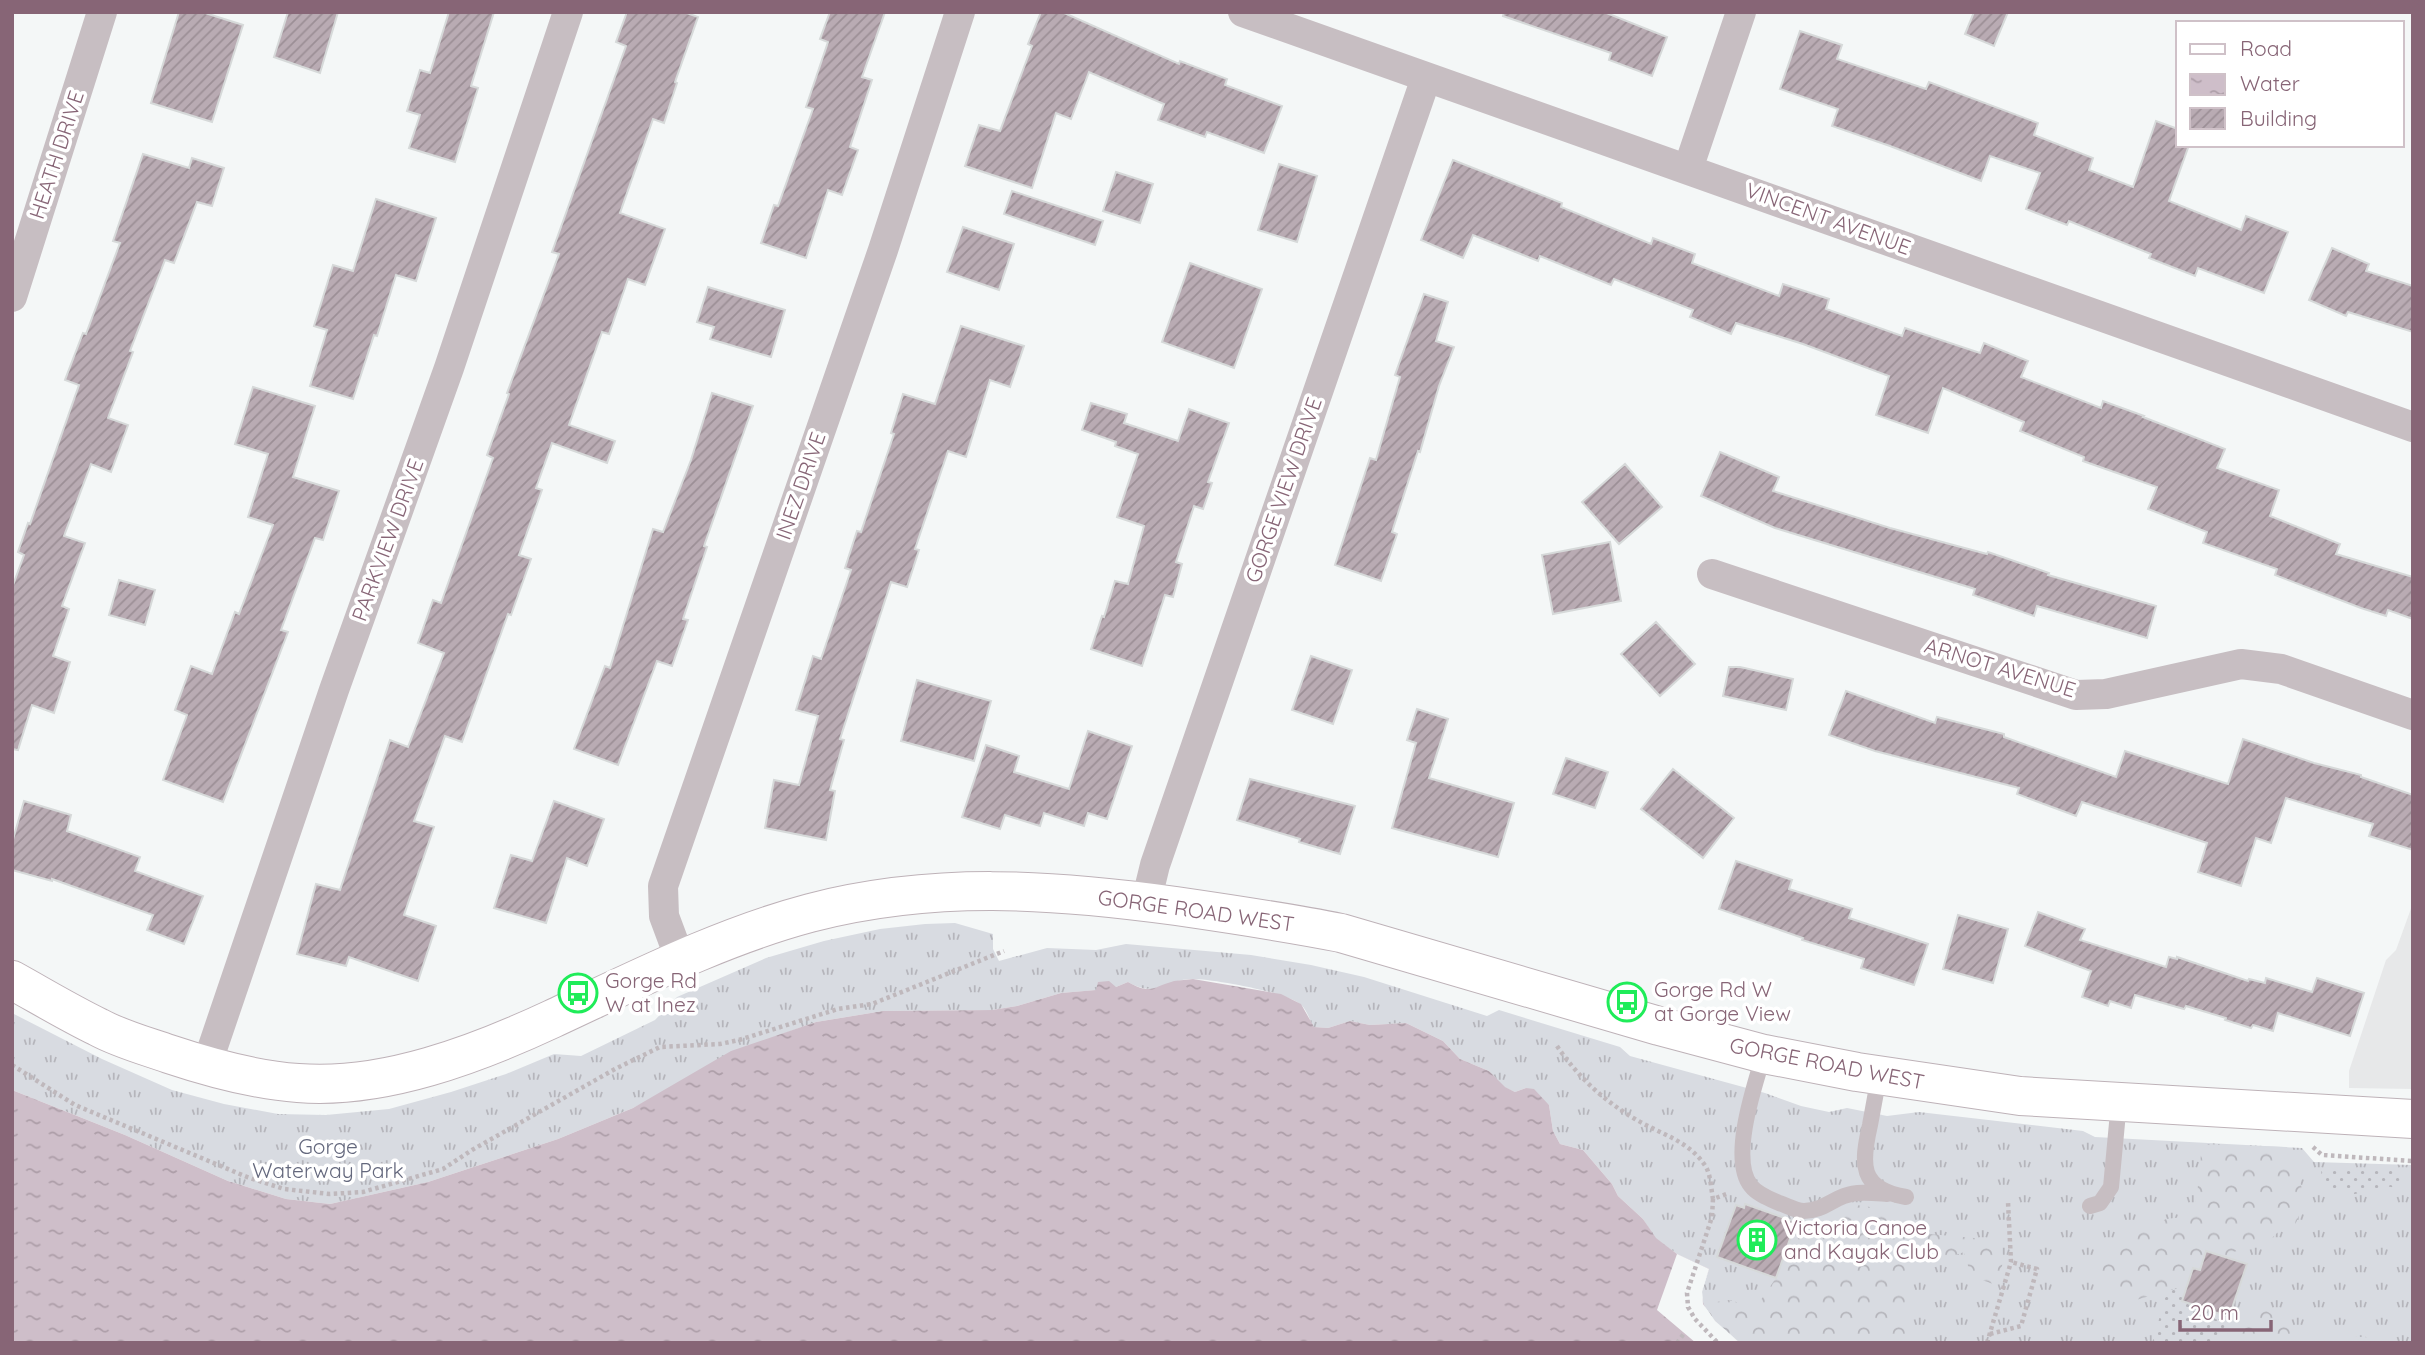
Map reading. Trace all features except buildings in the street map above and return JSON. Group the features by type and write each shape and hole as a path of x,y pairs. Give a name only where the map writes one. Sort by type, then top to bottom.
{"main road":[{"name":"GORGE ROAD WEST","path":"12,980 101,1029 206,1067 260,1079 302,1084 371,1079 421,1068 505,1040 680,959 761,928 810,913 920,893 1008,889 1146,902 1288,922 1341,933 1764,1054 1879,1076 2020,1096 2413,1119"}],"street":[{"name":"HEATH DRIVE","path":"12,297 102,12"},
{"name":"PARKVIEW DRIVE","path":"206,1067 334,690 449,368 568,12"},
{"name":"INEZ DRIVE","path":"680,959 664,916 663,886 883,250 960,12"},
{"name":"VINCENT AVENUE","path":"1243,12 2413,427"},
{"path":"1688,170 1741,12"},
{"name":"GORGE VIEW DRIVE","path":"1146,902 1155,865 1426,78"},
{"name":"ARNOT AVENUE","path":"1712,574 2076,695 2106,694 2241,664 2281,669 2413,715"}],"lane":[{"path":"1764,1054 1742,1148 1743,1168 1750,1186 1769,1199 1803,1211 1824,1208 1843,1196 1863,1192 1906,1196"},
{"path":"1879,1076 1864,1150 1865,1170 1873,1185 1887,1194"},
{"path":"2090,1206 2100,1203 2111,1187 2119,1102"}],"path":[{"path":"12,1065 75,1105 247,1177 284,1189 330,1194 363,1192 443,1169 604,1075 660,1047 720,1044 838,1009 872,1004 1004,951"},
{"path":"1557,1046 1596,1092 1637,1121 1677,1139 1707,1169 1713,1199 1712,1217 1687,1293 1688,1307 1695,1319 1718,1343"},
{"path":"2310,1144 2322,1155 2413,1161"},
{"path":"1713,1199 1750,1186"},
{"path":"1987,1343 2011,1262 2008,1202"},
{"path":"1990,1334 2021,1326 2037,1269 2011,1262"},
{"path":"1677,1343 1685,1332"}],"shaded area":[{"path":"2413,903 2413,1089 2349,1088 2349,1071 2386,960 2396,950"}],"green space":[{"name":"Gorge Waterway Park","path":"955,923 993,934 993,949 999,961 1047,948 1096,950 1126,944 1251,955 1311,965 1364,977 1487,1016 1499,1010 1620,1047 1630,1056 1829,1112 1847,1108 1887,1116 1919,1112 2083,1131 2095,1137 2302,1148 2314,1162 2413,1165 2413,1343 1740,1343 1703,1304 1702,1292 1709,1269 1677,1254 1655,1238 1643,1219 1618,1196 1612,1184 1583,1150 1560,1144 1553,1131 1549,1105 1526,1088 1515,1092 1504,1087 1489,1071 1460,1059 1443,1041 1406,1023 1370,1025 1350,1021 1328,1028 1313,1027 1304,1008 1292,999 1229,983 1200,979 1181,980 1153,989 1138,987 1128,982 1116,987 1098,983 1097,990 1061,993 992,1010 883,1011 816,1022 774,1037 633,1108 558,1139 428,1182 330,1204 286,1199 228,1181 125,1135 12,1090 12,1013 102,1059 172,1090 224,1104 278,1114 326,1115 389,1109 506,1074 554,1054 581,1056 655,1020 677,997 766,958 824,941 880,929"},
{"path":"2202,1144 2287,1147 2297,1170 2305,1201 2295,1225 2277,1233 2265,1245 2228,1253 2226,1257 2206,1251 2200,1270 2193,1268 2187,1285 2136,1300 2109,1281 2096,1277 2110,1252 2166,1219 2191,1216 2197,1195"},
{"path":"2321,1169 2402,1171 2401,1181 2397,1188 2385,1186 2355,1194 2327,1187 2322,1181"},
{"path":"1848,1204 1900,1211 1896,1231 1996,1240 2003,1262 1993,1284 1971,1276 1964,1252 1909,1272 1906,1343 1740,1343 1715,1321 1703,1304 1729,1300 1747,1306 1758,1304 1776,1278 1796,1222 1817,1239 1830,1211"},
{"path":"2187,1285 2182,1301 2209,1310 2206,1316 2227,1323 2228,1337 2201,1343 2152,1343 2167,1292"},
{"path":"2262,1308 2301,1334 2383,1338 2389,1343 2201,1343 2228,1337 2248,1311"}],"water":[{"path":"1193,979 1281,994 1301,1004 1314,1027 1328,1028 1350,1021 1370,1025 1406,1023 1443,1041 1460,1059 1489,1071 1505,1087 1515,1092 1526,1088 1534,1089 1549,1105 1553,1131 1560,1144 1583,1150 1612,1184 1618,1196 1643,1219 1656,1238 1677,1254 1709,1269 1702,1290 1705,1306 1714,1320 1740,1343 12,1343 12,1090 125,1135 228,1181 286,1199 330,1204 428,1182 558,1139 633,1108 731,1051 816,1022 883,1011 992,1010 1061,993 1096,990 1098,982 1109,981 1116,987 1128,982 1147,989"}],"pier":[{"path":"1677,1254 1709,1269 1702,1291 1703,1304 1715,1321 1740,1343 1696,1343 1657,1310"}],"place":[{"name":"Gorge Rd W at Inez","path":"578,993"},
{"name":"Gorge Rd W at Gorge View","path":"1627,1002"},
{"name":"Victoria Canoe and Kayak Club","path":"1757,1240"}]}
